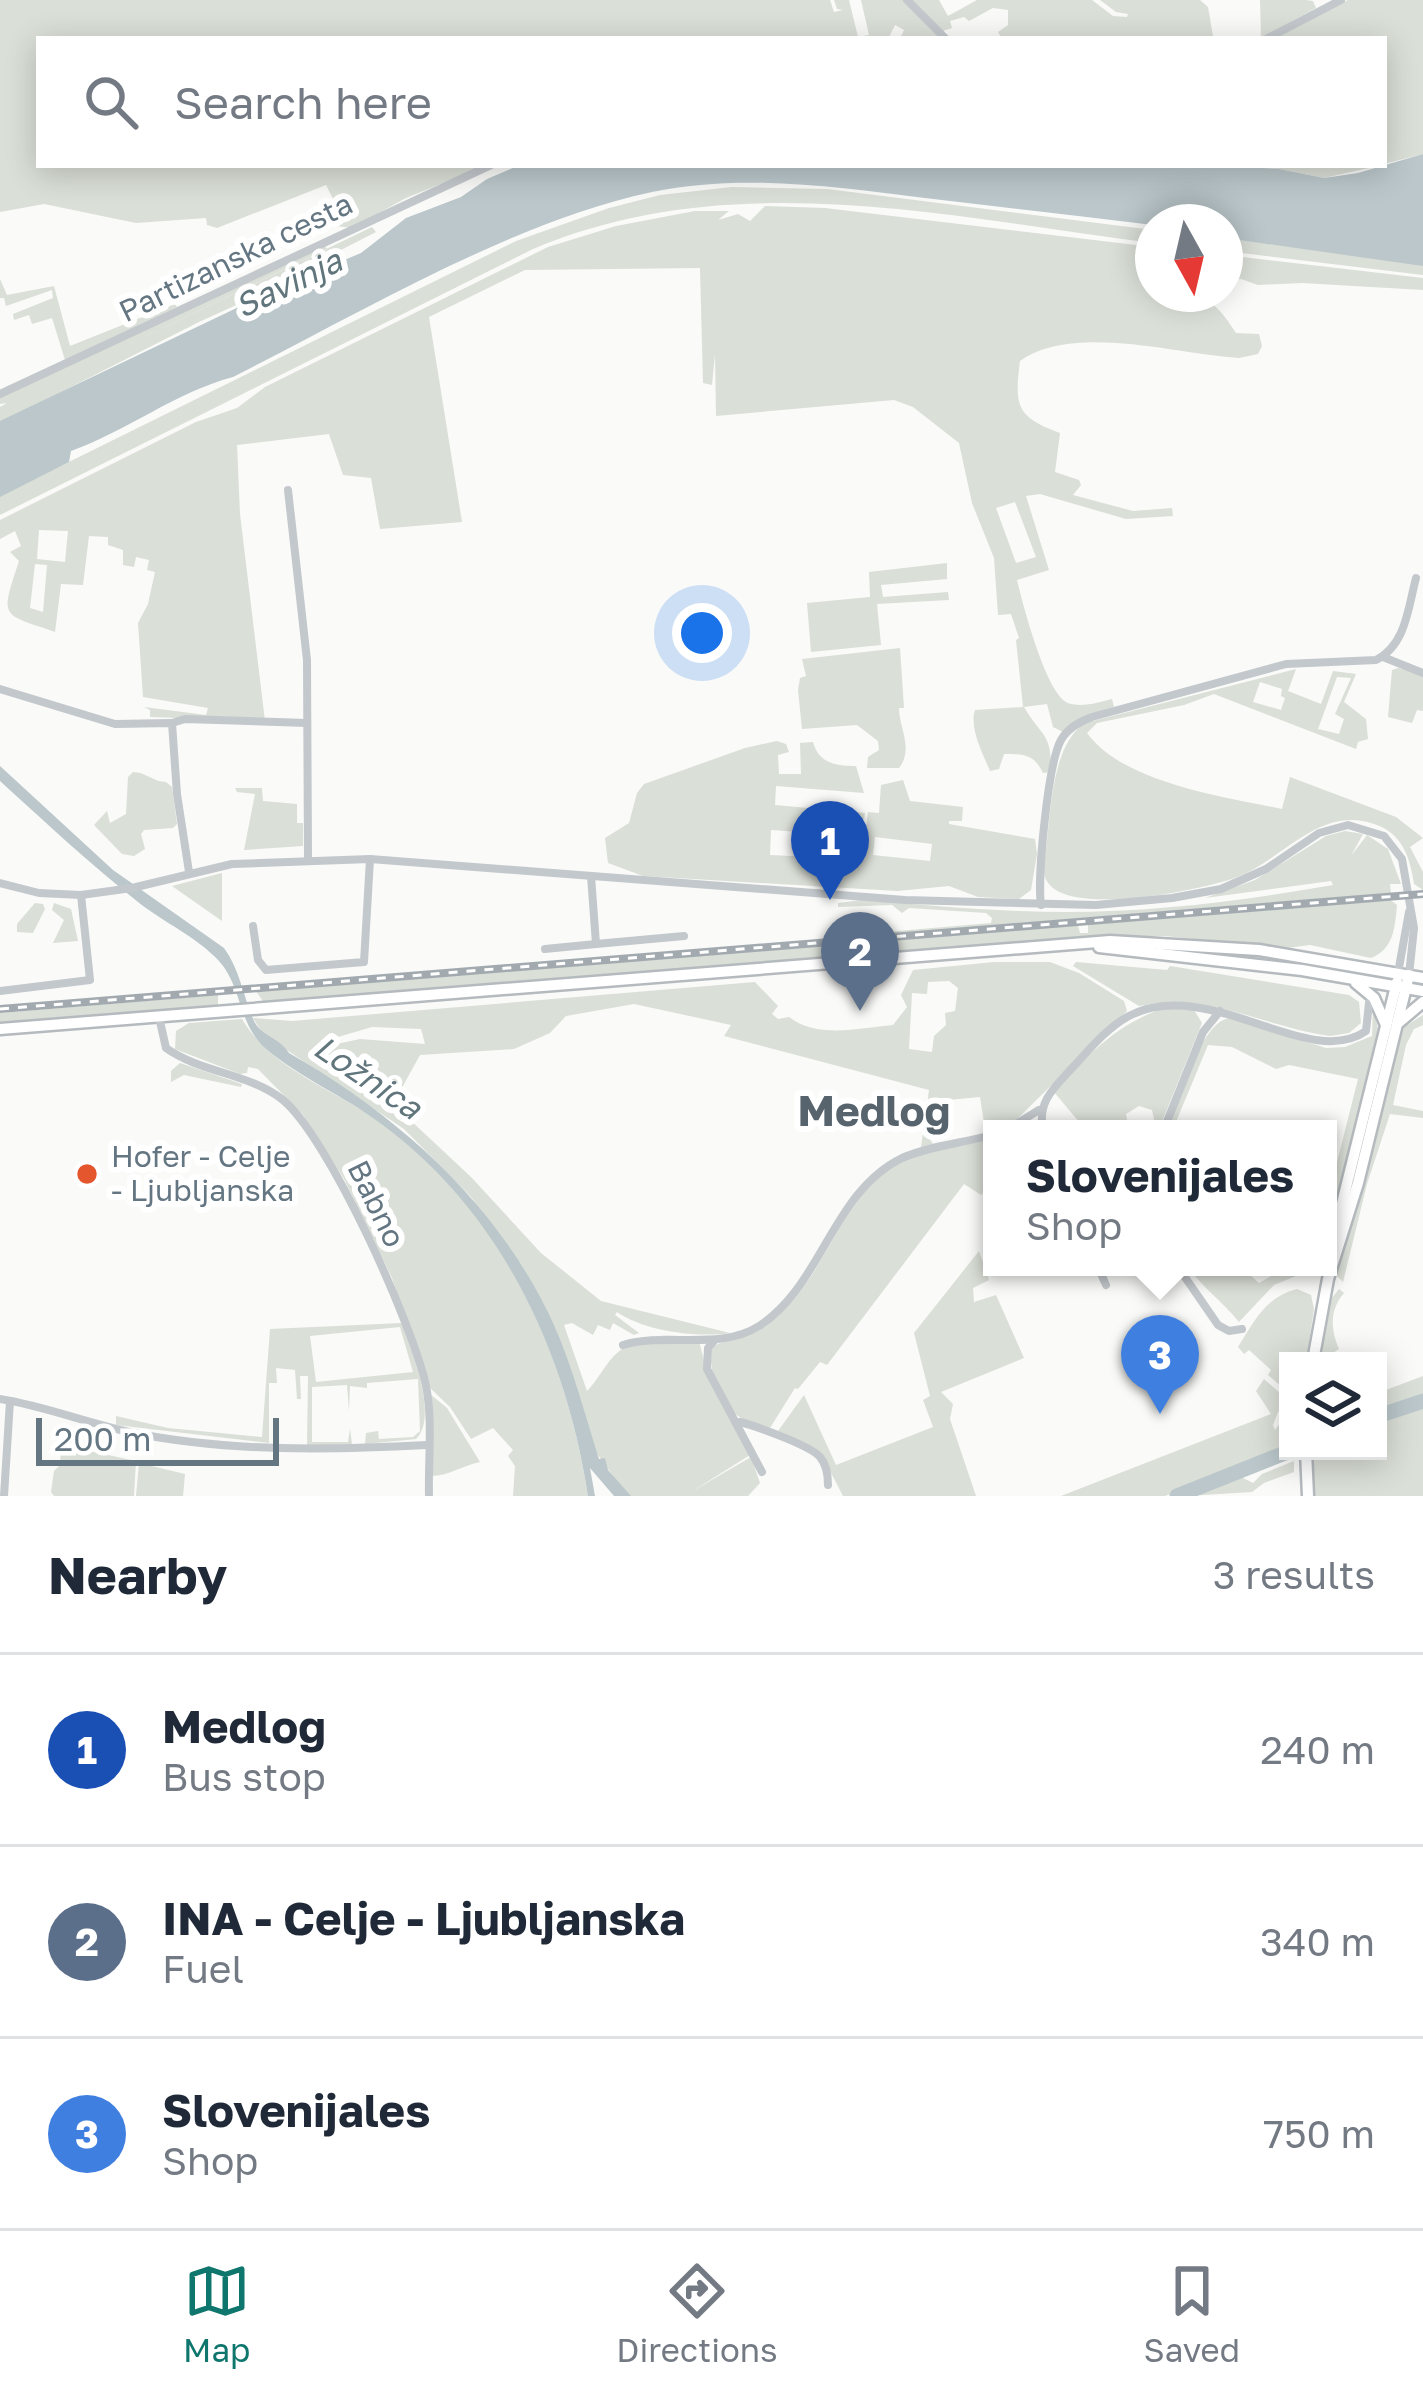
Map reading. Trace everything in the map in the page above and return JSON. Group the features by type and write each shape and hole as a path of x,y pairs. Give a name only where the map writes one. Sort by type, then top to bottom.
{"main road":[{"path":"0,1029 1146,941 1226,947 1402,980 1423,992"},
{"path":"1078,943 1348,978 1423,978"},
{"path":"1348,978 1374,998 1391,1026"},
{"path":"1337,1234 1402,980"},
{"path":"1337,1243 1358,1183 1391,1026 1423,1002"},
{"path":"1314,1352 1327,1276"},
{"path":"1306,1460 1308,1496"}],"street":[{"path":"907,0 943,36"},
{"path":"1272,36 1341,0"},
{"name":"Partizanska cesta","path":"0,394 484,168"},
{"path":"288,490 301,592 308,859"},
{"path":"1383,657 1400,636 1416,578"},
{"path":"1041,905 1040,872 1054,766 1060,741 1073,726 1286,664 1354,664 1383,657 1423,673"},
{"path":"0,689 115,724 185,719 308,723"},
{"path":"172,723 189,872"},
{"path":"0,883 38,893 81,895 189,872 308,859 370,859 904,900 1123,903 1210,892 1257,874 1319,833 1348,825 1372,830 1394,845 1406,868 1414,938 1423,959"},
{"path":"253,926 258,960 266,970 364,962 370,859"},
{"path":"592,877 596,944"},
{"path":"0,991 90,980 81,895"},
{"path":"1402,980 1411,898"},
{"path":"545,949 684,936"},
{"path":"1402,980 1414,938"},
{"path":"1022,1120 1040,1109 1081,1059 1123,1019 1171,1005 1220,1011 1302,1037 1337,1042 1366,1031 1369,1003"},
{"path":"1168,1120 1203,1032 1220,1011"},
{"name":"Babno","path":"159,1017 170,1052 282,1099 308,1126 328,1160 398,1306 426,1387 429,1496"},
{"path":"1040,1109 1041,1120"},
{"path":"623,1345 655,1337 715,1340 745,1334 775,1315 793,1296 856,1199 888,1166 905,1157 983,1137"},
{"path":"1102,1276 1106,1285"},
{"path":"1184,1276 1218,1324 1229,1331 1241,1330"},
{"path":"715,1340 708,1348 707,1369 762,1472"},
{"path":"4,1496 5,1400 135,1433 223,1444 427,1445"},
{"path":"739,1422 814,1451 824,1464 828,1485"}],"shaded area":[{"path":"0,0 830,0 834,12 843,10 837,9 834,0 849,0 858,36 36,36 36,168 480,168 406,198 352,228 336,226 334,201 326,185 217,228 207,225 206,218 136,223 44,204 0,212"},
{"path":"861,0 905,0 939,36 901,36 904,30 895,25 890,36 864,36 869,35"},
{"path":"910,0 939,0 948,16 977,0 1092,0 1113,16 1127,17 1100,0 1200,0 1208,7 1213,36 1000,36 998,32 1008,25 1008,10 993,8 969,21 964,17 950,21 952,28 943,31"},
{"path":"1260,0 1313,1 1316,8 1261,36"},
{"path":"1348,0 1423,0 1423,154 1387,163 1387,36 1278,36"},
{"path":"1423,154 1423,266 1243,241 1243,204 1135,204 1135,223 788,184 720,183 652,192 546,224 438,271 233,377 71,451 69,462 0,497 0,421 361,253 406,218 461,197 513,168 1262,168 1324,178 1387,168"},
{"path":"1262,168 1369,168 1324,178"},
{"path":"732,187 827,189 1135,228 1135,241 840,205 762,203 685,209 608,224 533,249 0,515 0,496 516,241 660,195"},
{"path":"765,206 825,208 1135,245 1135,312 1220,312 1236,333 1259,334 1258,354 1239,358 1096,342 1042,350 1020,361 1022,408 1035,421 1060,433 1055,472 1079,480 1081,485 1073,495 1133,511 1172,508 1173,516 1126,519 1040,494 1026,496 1049,570 1017,580 1050,681 1066,702 1083,705 1112,699 1114,707 1085,716 1063,732 1053,727 1047,704 1024,707 1048,743 1049,772 1043,773 1028,756 1011,754 1004,754 999,769 990,771 975,733 975,710 1023,707 1019,638 1011,614 998,615 994,558 972,503 959,443 913,407 894,400 716,416 715,354 712,385 703,383 700,268 525,270 429,317 462,522 380,529 371,478 343,475 329,434 237,445 240,514 265,721 150,717 150,710 144,707 206,715 208,708 143,697 138,623 155,572 147,570 149,560 136,557 134,567 123,565 123,550 108,545 108,537 89,536 83,585 61,584 55,632 9,611 19,561 10,552 21,546 15,531 0,539 0,520 196,422 237,408 265,387 548,247 616,226 695,211 729,211 718,220 738,214 750,221","holes":["1015,502 1036,557 1016,563 996,508","39,530 68,531 65,562 37,559","35,564 47,565 43,612 30,608"]},
{"path":"372,227 376,232 335,253 337,259 199,322 0,423 0,407 7,403 0,404 0,398 305,254"},
{"path":"1243,240 1406,262 1423,266 1423,275 1243,253"},
{"path":"1243,257 1423,278 1423,290 1258,285 1243,280"},
{"path":"0,279 7,295 54,286 70,346 177,307 65,360 52,318 32,324 29,315 14,320 13,314 53,298 52,290 6,306 0,298"},
{"path":"947,563 947,579 881,585 883,597 948,592 949,600 877,604 881,645 811,652 807,603 870,597 869,572"},
{"path":"900,648 904,708 899,708 906,746 899,768 867,768 868,757 879,750 878,741 857,725 802,729 798,690 800,678 806,676 802,659"},
{"path":"1296,669 1288,691 1321,704 1333,671 1356,674 1344,702 1366,719 1368,739 1358,742 1356,749 1214,694 1097,723 1087,733 1125,764 1205,793 1282,809 1290,777 1396,817 1423,838 1410,847 1423,872 1423,890 1414,884 1399,841 1377,825 1357,820 1320,827 1254,869 1220,882 1140,897 1084,898 1063,893 1044,875 1051,803 1065,748 1085,723","holes":["1337,677 1351,678 1335,714 1344,719 1339,734 1318,729","1260,682 1282,689 1281,710 1253,702"]},
{"path":"1392,670 1423,674 1423,711 1417,710 1412,723 1388,717"},
{"path":"777,741 786,744 789,752 778,755 779,774 801,774 800,743 813,742 830,762 856,766 864,793 776,786 775,805 865,813 864,819 827,816 826,832 863,835 825,835 824,850 861,854 862,863 868,812 879,813 881,785 903,780 910,801 963,807 962,821 949,824 1035,839 1031,890 1019,899 978,897 949,886 897,891 643,876 608,863 605,838 629,823 644,784","holes":["771,830 815,833 814,857 770,855","875,837 932,844 930,861 873,855"]},
{"path":"0,766 113,870 224,948 261,1030 408,1136 476,1204 532,1283 555,1327 599,1459 605,1458 608,1470 631,1496 614,1496 590,1468 595,1496 588,1496 578,1442 544,1338 493,1242 460,1198 423,1158 380,1123 265,1048 250,1028 219,961 68,843 0,781"},
{"path":"133,772 172,787 177,824 144,830 145,849 134,856 122,854 94,825 107,811 110,823 126,814 128,777"},
{"path":"235,788 262,788 263,801 297,804 303,846 244,850 255,794"},
{"path":"1345,831 1363,834 1351,856 1367,835 1388,849 1401,884 1390,884 1391,893 839,938 839,927 851,935 991,923 992,918 986,913 909,908 902,913 892,905 838,907 838,903 861,900 1098,912 1333,885 1331,881 1205,898 1255,880 1326,836"},
{"path":"222,873 222,921 172,886"},
{"path":"1389,899 1397,905 1392,936 1371,958 1310,945 1287,948 1165,936 1097,937 264,1003 256,991 1046,926 1078,925 1080,933 1088,933 1088,924"},
{"path":"35,903 45,909 33,933 17,932 17,924"},
{"path":"54,903 71,909 78,941 53,943 64,920 52,910"},
{"path":"1050,962 1079,973 1124,1001 1127,1011 1016,1120 983,1120 980,1097 948,1100 949,1115 927,1116 926,1132 934,1146 921,1147 929,1090 724,1036 731,1025 634,1004 566,1016 550,1033 514,1049 420,1055 393,1104 471,1177 541,1253 601,1301 730,1333 671,1332 617,1312 639,1333 634,1335 613,1323 610,1330 598,1325 593,1335 572,1323 564,1325 587,1391 613,1357 635,1342 668,1335 699,1341 708,1376 750,1455 691,1492 751,1457 760,1483 748,1496 630,1496 624,1491 595,1451 556,1329 522,1266 471,1197 404,1129 263,1034 253,1018 292,1021 755,982 778,1006 772,1014 778,1019 789,1017 825,1030 853,1030 893,1025 907,1007 901,995 913,970","holes":["949,981 958,988 955,1011 945,1013 946,1025 934,1036 932,1052 909,1049 912,993 927,994 928,982","372,1027 421,1029 425,1044 360,1039 332,1045 328,1040"]},
{"path":"1076,962 1167,970 1170,966 1349,995 1359,1002 1361,1023 1349,1033 1330,1036 1190,1003 1139,1006 1073,966"},
{"path":"218,995 215,1007 0,1024 0,1013"},
{"path":"1373,1007 1379,1033 1337,1208 1337,1162 1358,1079 1289,1065 1276,1069 1232,1047 1208,1045 1177,1120 1171,1120 1200,1048 1219,1023 1229,1018 1326,1048 1345,1047 1372,1036"},
{"path":"1164,1008 1194,1010 1202,1023 1163,1120 1154,1120 1152,1110 1139,1106 1126,1114 1127,1120 1077,1120 1054,1092 1117,1032"},
{"path":"1423,1015 1423,1025 1414,1029 1406,1045 1393,1105 1423,1111 1423,1118 1390,1114 1343,1282 1337,1271 1404,1027"},
{"path":"242,1019 269,1052 380,1122 423,1157 494,1241 545,1338 578,1442 588,1496 513,1496 515,1466 508,1456 513,1450 493,1428 471,1439 450,1407 429,1387 392,1278 344,1179 303,1115 258,1069 248,1067 247,1073 240,1074 175,1049 176,1031 189,1023"},
{"path":"180,1063 241,1087 184,1075 171,1082 171,1071"},
{"path":"983,1140 983,1193 964,1184 827,1365 820,1362 795,1388 770,1428 741,1418 721,1395 713,1375 713,1346 758,1330 790,1305 872,1184 890,1168 924,1152"},
{"path":"979,1251 983,1276 989,1280 973,1288 974,1302 996,1295 1024,1358 941,1392 953,1404 950,1419 976,1496 843,1496 826,1463 778,1431 804,1395 836,1465 933,1427 923,1400 930,1396 914,1333"},
{"path":"1195,1276 1251,1276 1259,1283 1271,1276 1296,1276 1274,1285 1239,1322"},
{"path":"1297,1289 1311,1295 1314,1309 1307,1352 1279,1352 1279,1384 1268,1375 1271,1370 1249,1350 1244,1354 1238,1347 1268,1304"},
{"path":"1339,1289 1344,1293 1333,1320 1339,1349 1321,1352 1332,1298"},
{"path":"402,1323 416,1366 424,1400 425,1415 422,1429 416,1439 365,1444 366,1433 378,1431 379,1439 413,1437 420,1431 418,1379 367,1383 367,1388 350,1386 349,1411 347,1385 312,1387 312,1442 348,1442 350,1429 352,1444 307,1446 308,1376 300,1376 301,1399 297,1399 295,1370 276,1368 277,1383 269,1383 269,1443 116,1425 116,1416 168,1428 262,1437 270,1329","holes":["400,1327 413,1372 316,1382 310,1336"]},
{"path":"1423,1376 1423,1396 1387,1409 1387,1390"},
{"path":"1264,1379 1279,1392 1273,1425 1275,1430 1279,1424 1279,1452 1165,1496 1061,1496 1271,1414 1256,1391"},
{"path":"430,1394 447,1408 480,1462 431,1476"},
{"path":"1423,1403 1423,1496 1313,1496 1311,1460 1387,1460 1387,1417"},
{"path":"61,1445 136,1461 134,1496 54,1496"},
{"path":"1294,1461 1294,1472 1252,1492 1187,1496 1239,1476 1253,1483 1262,1474"},
{"path":"139,1463 185,1474 183,1496 136,1496"}],"waterway":[{"name":"Ložnica","path":"1387,1413 1423,1401"},
{"name":"Ložnica","path":"1177,1496 1279,1455"}],"railway":[{"path":"0,1009 1423,894"}],"place":[{"name":"Medlog","path":"830,900"},
{"name":"INA - Celje - Ljubljanska","path":"860,1011"},
{"name":"Hofer - Celje - Ljubljanska","path":"87,1174"},
{"name":"Slovenijales","path":"1160,1414"}],"district":[{"name":"Medlog","path":"874,1111"}],"water label":[{"name":"Savinja","path":"288,283"}]}
